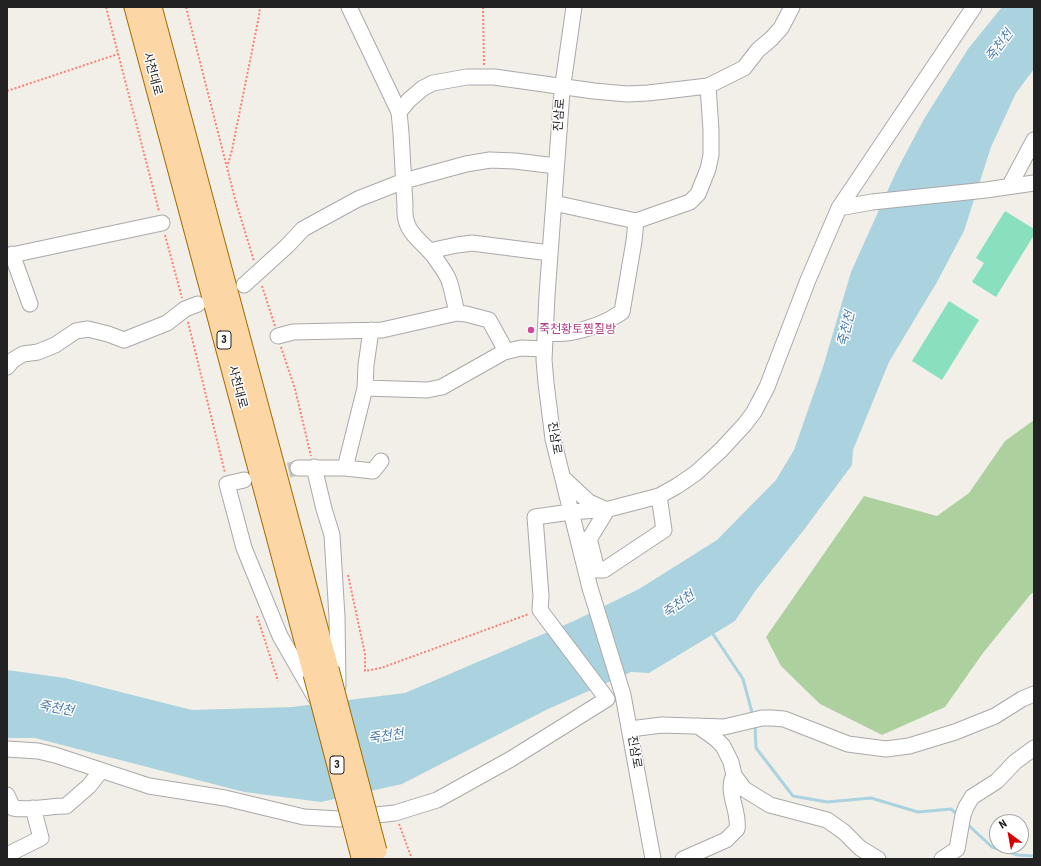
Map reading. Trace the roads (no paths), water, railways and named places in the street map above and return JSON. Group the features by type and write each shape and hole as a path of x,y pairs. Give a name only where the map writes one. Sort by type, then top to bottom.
{"main road":[{"name":"사천대로","path":"134,7 322,671"},
{"name":"사천대로","path":"152,7 322,671"},
{"name":"3","path":"322,671 369,856"}],"street":[{"path":"349,7 399,112 404,182 404,215 407,224 414,237 429,251 448,278 457,313"},
{"name":"진삼로","path":"574,7 563,86 556,166 544,349 545,375 552,439 590,588 622,690 653,859"},
{"path":"399,112 409,100 423,88 433,83 467,77 484,77 627,94 708,86 744,68 758,50 781,28 792,7"},
{"path":"604,695 540,610 541,596 535,517 571,512 607,510 659,496 696,473 744,424 754,412 767,387 808,280 839,208 974,7"},
{"path":"554,203 636,221 690,202 698,194 708,169 711,155 708,86"},
{"path":"1010,186 1034,140"},
{"path":"244,285 287,246 303,229 358,199 404,182 466,164 490,160 516,161 556,166"},
{"path":"839,208 872,202 986,190 1034,183"},
{"path":"545,333 566,334 586,329 613,318 622,312 636,221"},
{"path":"30,304 10,255 162,223"},
{"path":"429,251 472,243 550,253"},
{"path":"7,367 13,360 23,354 38,352 55,344 76,331 88,329 124,340 167,323 192,307"},
{"path":"278,336 293,332 382,330 457,313 489,320 506,351"},
{"path":"345,468 365,388 366,365 371,330"},
{"path":"365,388 426,390 442,387 506,351 521,348 544,349"},
{"path":"298,468 345,468 373,471 381,461"},
{"path":"314,467 332,535 336,617 331,708"},
{"path":"562,477 573,489 589,502 607,510"},
{"path":"244,480 227,484 244,548 280,636 331,708"},
{"path":"589,538 597,570 604,570 664,530 659,496"},
{"path":"581,552 607,510"},
{"path":"7,749 38,751 54,755 149,786 225,798 304,817 339,819 395,813 437,800 512,759 604,695 622,690"},
{"path":"630,730 662,725 724,727 755,720 784,719 848,744 886,750 909,746 956,732 995,716 1022,699 1034,694"},
{"path":"698,726 723,746 727,753 734,775 744,789 762,801 780,808 827,820 844,832 860,848 878,859"},
{"path":"942,859 957,849 961,820 972,797 997,781 1015,762 1034,748"},
{"path":"7,795 13,808 66,806 89,786 101,771"},
{"path":"683,859 726,840 736,829 737,817 730,785 734,775"},
{"path":"7,855 41,838 33,808"}],"water":[{"name":"죽천천","path":"1002,7 1034,7 1034,69 1016,93 991,147 964,231 937,282 889,362 853,450 852,465 803,531 756,590 735,621 649,673 631,672 546,710 402,784 321,802 244,792 35,738 7,738 7,670 65,678 192,710 292,707 405,693 576,620 639,589 717,540 776,480 794,450 823,367 851,272 897,170 924,119 968,49"}],"waterway":[{"path":"711,631 743,679 753,716"},
{"path":"755,724 756,748 793,796 827,802 871,798 918,812 951,809 958,815"},
{"path":"966,823 992,847 1018,855 1034,856"}],"tunnel":[{"path":"266,475 298,468"}],"place":[{"name":"죽천황토찜질방","path":"531,330"}]}
